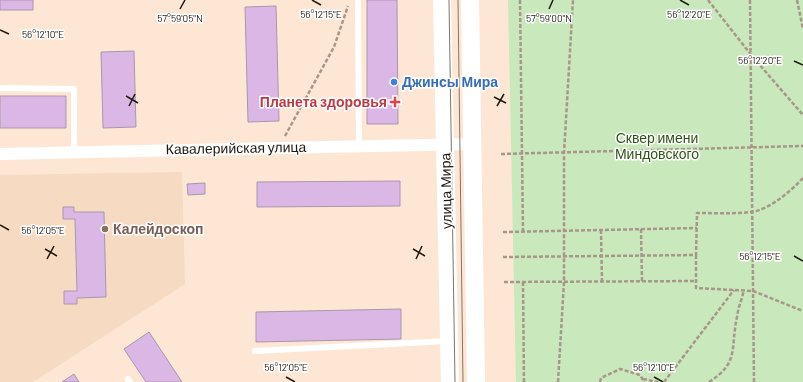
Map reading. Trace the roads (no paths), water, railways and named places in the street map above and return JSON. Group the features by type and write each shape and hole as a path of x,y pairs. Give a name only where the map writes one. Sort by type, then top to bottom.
{"main road":[{"name":"улица Мира","path":"442,0 450,382"},
{"name":"улица Мира","path":"470,0 476,382"}],"street":[{"name":"Кавалерийская улица","path":"0,154 360,145 472,144"}],"lane":[{"path":"358,0 360,145"},
{"path":"0,88 74,89 74,152"},
{"path":"255,351 449,341"}],"tram line":[{"path":"449,0 455,382"},
{"path":"458,0 463,382"}],"place":[{"name":"Джинсы Мира","path":"394,82"},
{"name":"Планета здоровья","path":"395,102"},
{"name":"Калейдоскоп","path":"105,229"}],"park label":[{"name":"Сквер имени Миндовского","path":"657,146"}]}
